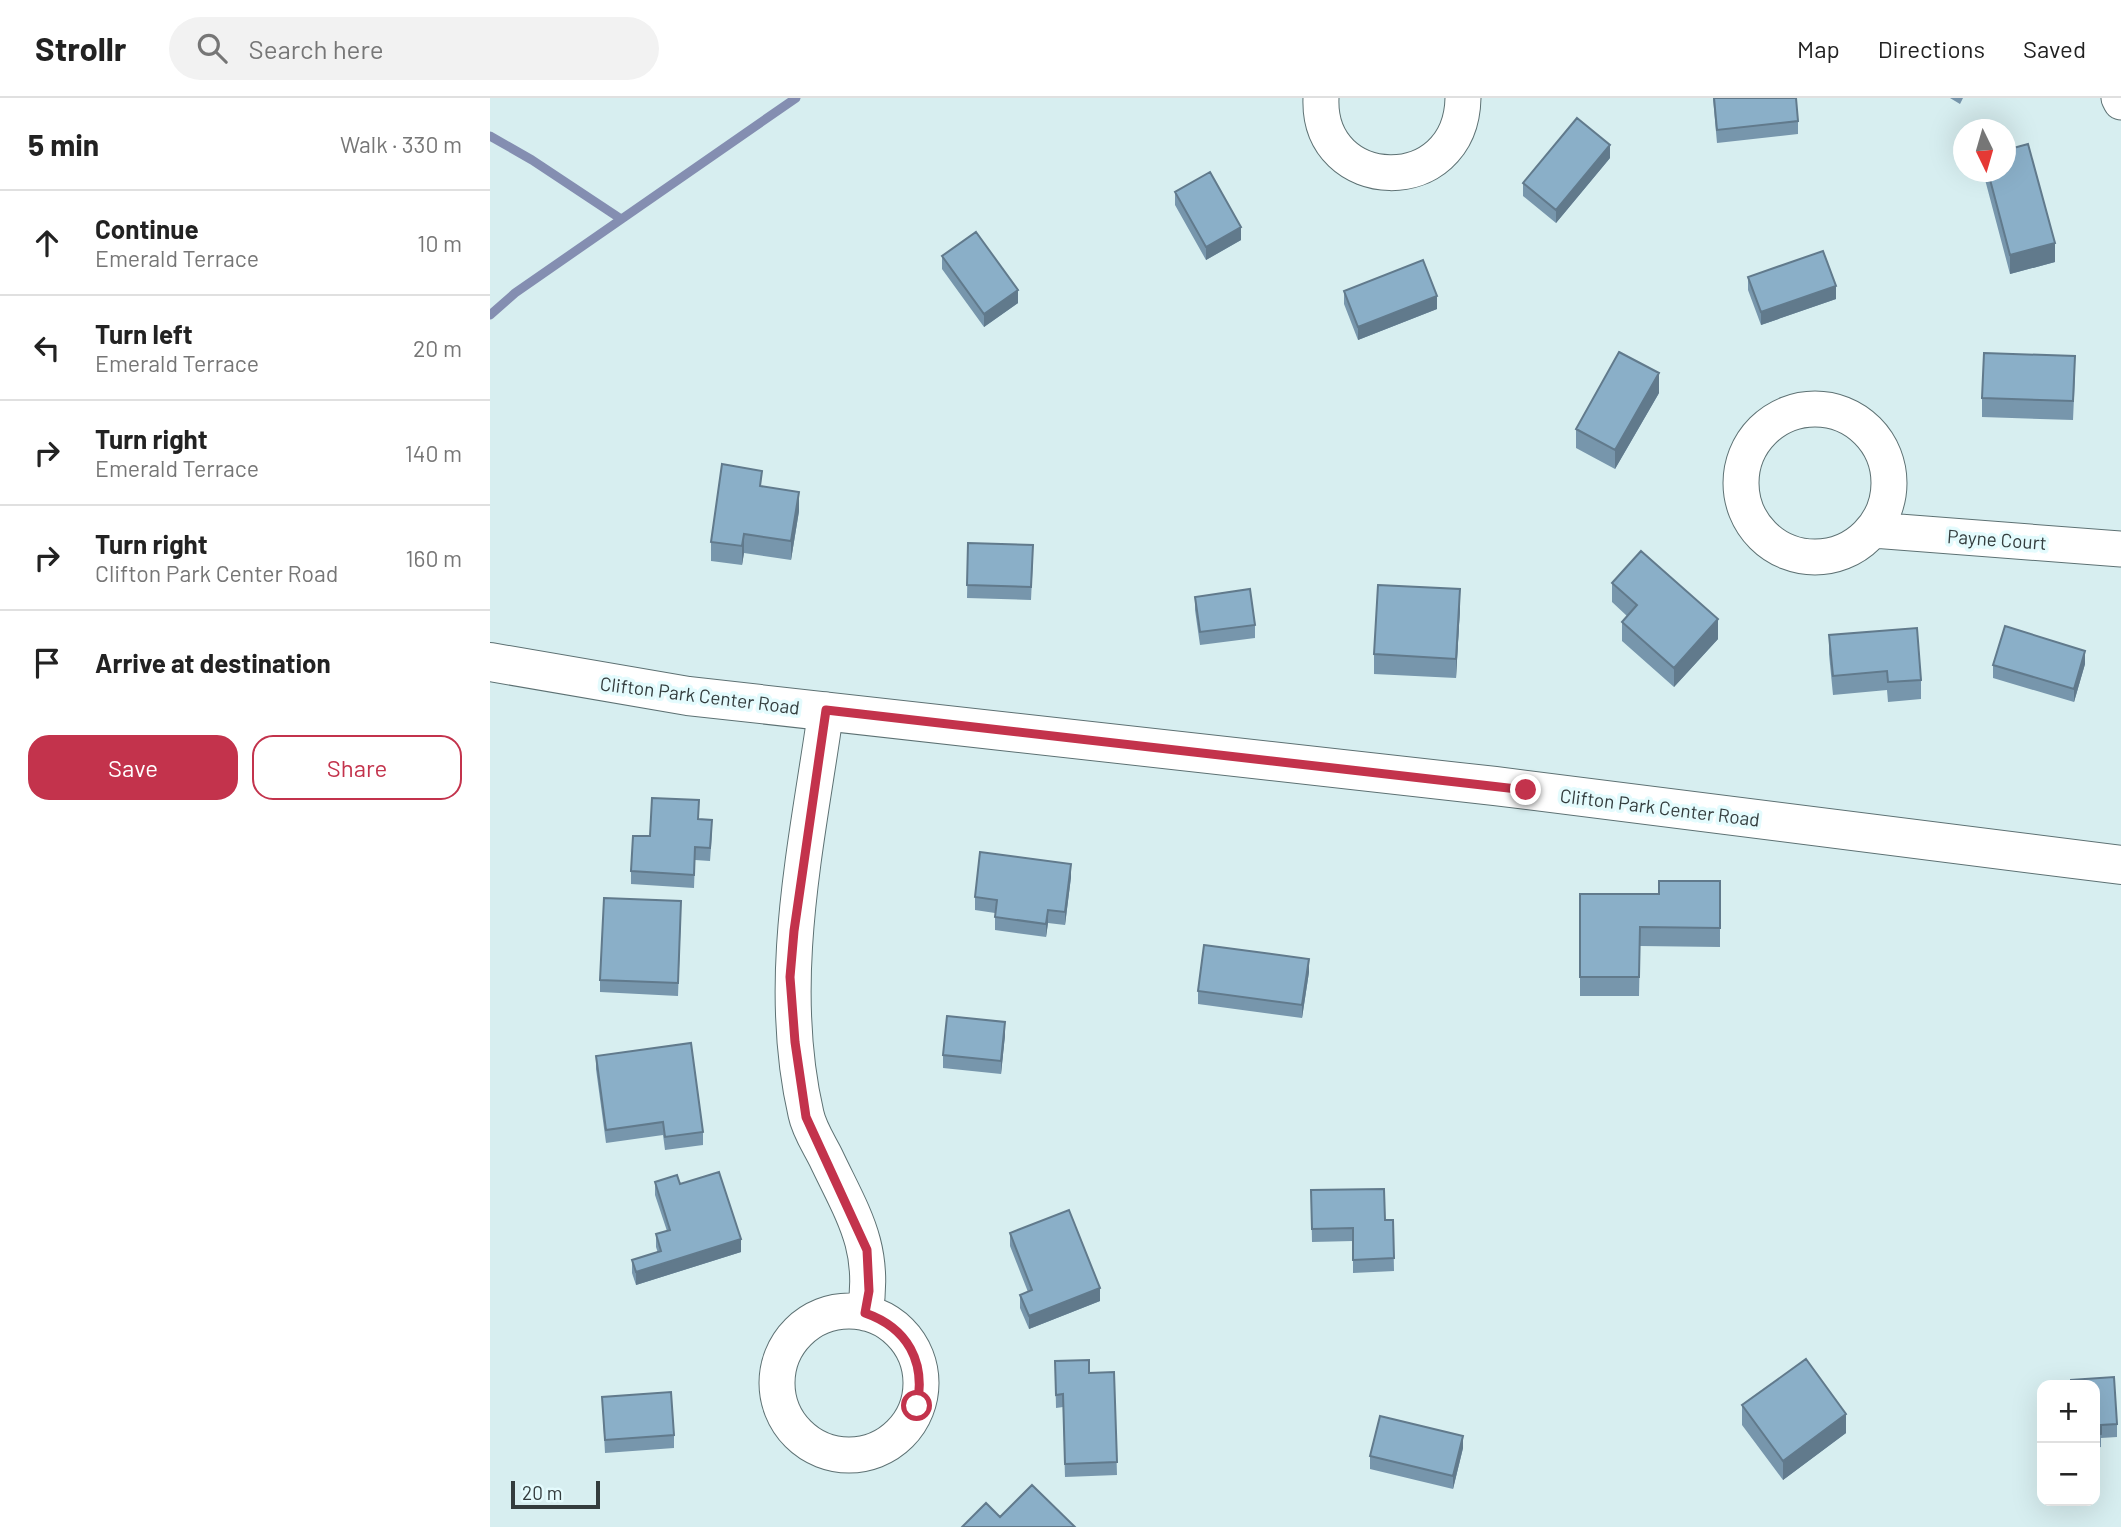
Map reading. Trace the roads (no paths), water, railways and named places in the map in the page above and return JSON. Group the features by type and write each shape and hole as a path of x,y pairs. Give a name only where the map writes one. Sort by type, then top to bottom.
{"street":[{"path":"1321,98 1324,125 1342,153 1371,171 1388,174 1423,167 1438,157 1458,129 1463,98"},
{"path":"1803,410 1839,412 1855,420 1880,446 1890,480 1882,515 1872,530 1844,551 1810,556 1792,553 1762,534 1751,520 1741,486 1748,451 1758,436 1770,424 1803,410"},
{"name":"Payne Court","path":"1872,530 2121,549"},
{"name":"Clifton Park Center Road","path":"490,662 688,696 1506,788 2121,864"},
{"path":"826,710 794,931 790,977 806,1117 867,1250 869,1291 865,1313"},
{"path":"847,1311 865,1313 896,1328 916,1356 920,1372 917,1406 910,1422 885,1445 852,1455 835,1454 803,1439 786,1419 777,1394 780,1360 788,1344 814,1320 847,1311"}],"waterway":[{"path":"490,315 515,293 796,98"},
{"path":"490,136 532,160 621,219"}]}
